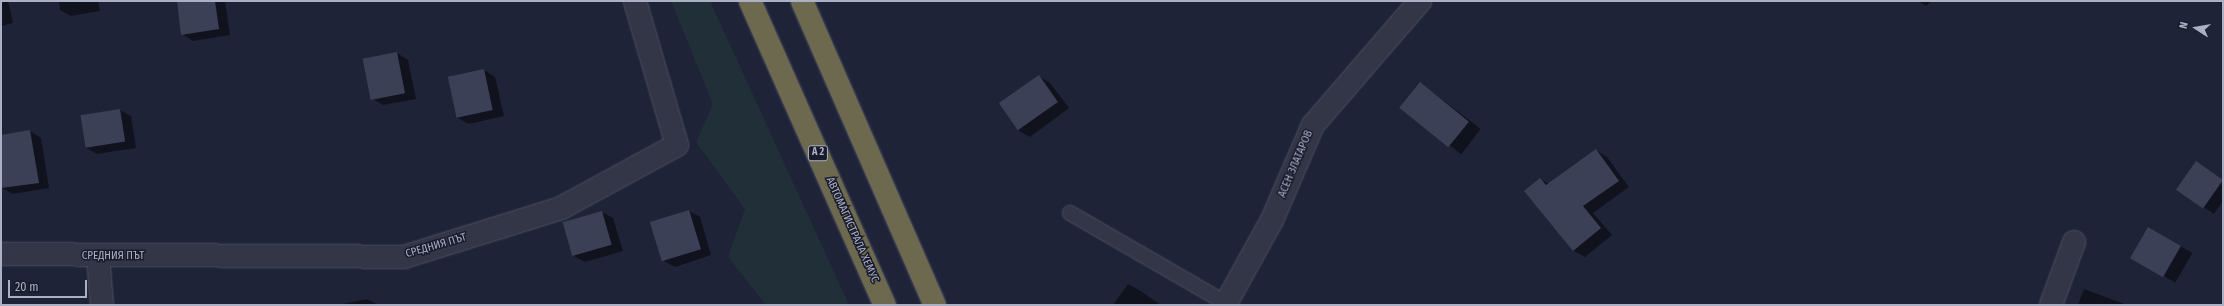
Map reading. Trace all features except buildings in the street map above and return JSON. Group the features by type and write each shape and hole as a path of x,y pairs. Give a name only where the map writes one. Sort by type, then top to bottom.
{"highway":[{"name":"АВТОМАГИСТРАЛА ХЕМУС","path":"750,1 885,305"},
{"path":"802,1 935,305"}],"street":[{"name":"СРЕДНИЯ ПЪТ","path":"1,254 98,256 404,257 561,208 677,145 635,1"},
{"name":"АСЕН ЗЛАТАРОВ","path":"1226,304 1272,220 1313,125 1416,2"},
{"path":"2051,305 2074,242"},
{"path":"98,256 102,305"}],"lane":[{"path":"1070,212 1226,304"}],"shaded area":[{"path":"671,1 710,1 849,305 766,305 728,257 745,209 696,142 713,104"}]}
